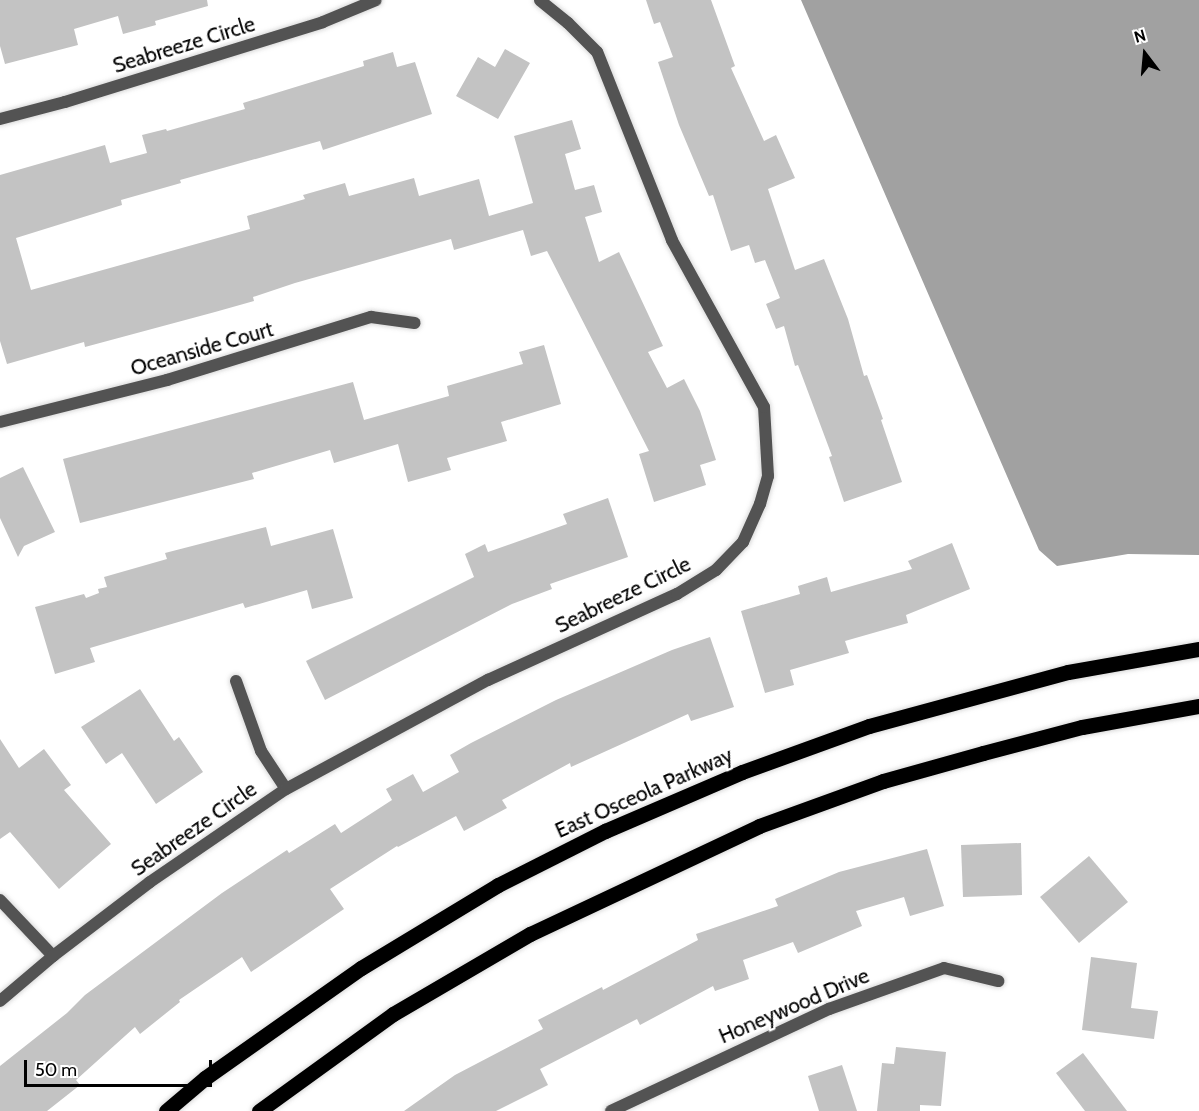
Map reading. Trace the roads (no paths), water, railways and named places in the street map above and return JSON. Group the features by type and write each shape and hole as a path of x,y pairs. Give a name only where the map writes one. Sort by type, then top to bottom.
{"main road":[{"name":"East Osceola Parkway","path":"166,1111 205,1078 361,968 498,885 605,831 742,772 869,726 1068,672 1199,649"},
{"path":"259,1111 393,1014 530,934 759,826 883,782 983,753 1082,728 1199,706"}],"street":[{"name":"Seabreeze Circle","path":"0,119 65,102 323,22 376,0"},
{"name":"Seabreeze Circle","path":"0,1001 53,956 150,882 286,789 488,680 677,594 716,570 743,542 760,504 768,476 764,407 672,240 597,52 568,23 540,0"},
{"name":"Oceanside Court","path":"0,422 167,380 371,317 415,323"},
{"path":"236,681 261,752 286,789"},
{"path":"0,900 53,956"},
{"name":"Honeywood Drive","path":"611,1111 829,1009 944,968 998,981"}]}
